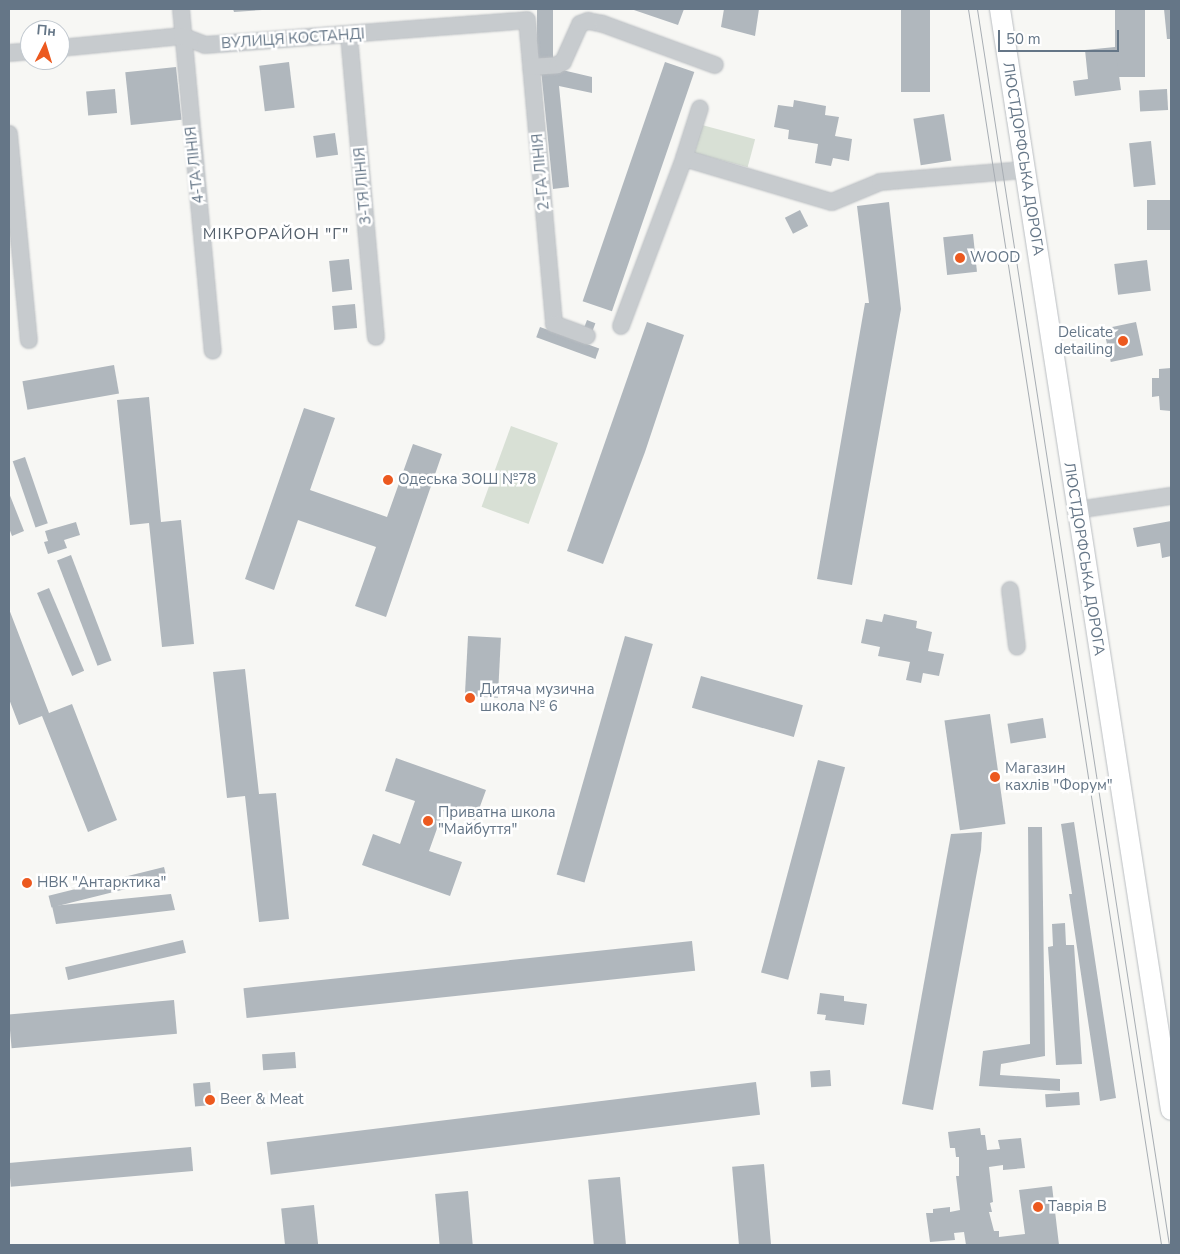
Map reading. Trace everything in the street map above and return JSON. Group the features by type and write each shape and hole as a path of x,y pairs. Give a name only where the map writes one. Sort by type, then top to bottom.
{"main road":[{"name":"ЛЮСТДОРФСЬКА ДОРОГА","path":"1000,9 1171,1110"}],"street":[{"name":"4-ТА ЛІНІЯ","path":"181,9 182,36 213,351"},
{"name":"ВУЛИЦЯ КОСТАНДІ","path":"70,47 182,36 205,45 350,36 527,20"},
{"name":"2-ГА ЛІНІЯ","path":"527,20 554,324 587,336"},
{"path":"531,67 557,65 563,62 580,24 588,21 603,24 715,65"},
{"name":"3-ТЯ ЛІНІЯ","path":"350,36 376,337"},
{"path":"621,326 684,158 700,108"},
{"path":"9,134 29,340"},
{"path":"684,158 832,202 880,182 1024,170"},
{"path":"1077,510 1171,496"},
{"path":"1010,590 1017,647"}],"shaded area":[{"path":"702,125 755,139 748,167 694,153"},
{"path":"511,426 558,443 529,524 482,507"}],"building":[{"path":"233,9 262,9 262,10 234,12"},
{"path":"537,9 553,9 553,60 537,60"},
{"path":"631,9 684,9 678,25"},
{"path":"724,9 759,9 755,36 721,27"},
{"path":"901,9 930,9 930,92 901,92"},
{"path":"1115,9 1145,9 1145,77 1115,77"},
{"path":"1164,9 1171,9 1171,39 1167,39"},
{"path":"1115,47 1121,90 1075,96 1073,81 1088,79 1085,50"},
{"path":"289,62 295,108 265,111 259,66"},
{"path":"665,62 694,72 612,311 583,301"},
{"path":"176,67 182,120 131,125 125,72"},
{"path":"558,69 592,77 592,93 559,86 569,187 553,189 541,70"},
{"path":"115,89 117,113 88,115 86,92"},
{"path":"1167,89 1168,110 1140,111 1139,90"},
{"path":"794,100 826,106 825,115 839,117 835,136 852,139 849,161 833,158 831,166 815,163 818,144 788,139 789,130 774,127 778,105 793,107"},
{"path":"944,114 951,160 921,165 913,119"},
{"path":"335,133 338,155 316,158 313,136"},
{"path":"1151,141 1156,185 1134,187 1129,143"},
{"path":"1147,200 1171,200 1171,230 1147,230"},
{"path":"889,202 901,309 852,585 817,579 865,303 869,303 857,206"},
{"path":"800,210 808,226 793,234 785,218"},
{"name":"WOOD","path":"973,234 977,272 947,275 943,237"},
{"path":"349,259 352,290 332,292 329,261"},
{"path":"1147,260 1151,291 1118,295 1114,264"},
{"path":"355,304 357,328 334,330 332,306"},
{"path":"587,320 595,323 592,332 584,328"},
{"path":"647,322 684,335 645,452 603,564 567,551"},
{"name":"Delicate detailing","path":"1136,322 1143,355 1111,362 1104,329"},
{"path":"540,327 599,349 595,359 536,337"},
{"path":"114,365 119,394 27,410 22,381"},
{"path":"1171,368 1171,411 1160,410 1159,396 1152,397 1152,378 1159,378 1159,369"},
{"path":"149,397 161,522 181,520 194,644 162,647 149,523 130,525 117,400"},
{"path":"304,408 335,418 310,490 387,517 413,444 442,454 386,617 355,606 376,547 298,520 274,590 245,579"},
{"path":"25,457 48,523 35,527 13,461"},
{"path":"9,493 24,531 12,536 9,528"},
{"path":"1171,521 1171,556 1162,558 1160,543 1137,547 1133,528"},
{"path":"76,522 80,535 64,540 67,548 48,554 44,542 48,541 45,531"},
{"path":"71,555 111,660 97,666 57,560"},
{"path":"49,588 84,671 72,676 37,593"},
{"path":"9,609 49,713 72,704 117,820 88,832 42,716 19,725 9,699"},
{"path":"884,614 917,621 916,628 932,632 928,651 944,654 939,676 923,673 921,683 906,680 910,662 878,656 880,647 861,643 866,619 882,622"},
{"path":"468,636 501,638 498,698 465,696"},
{"path":"625,636 653,644 585,882 557,874"},
{"path":"245,669 259,794 276,793 289,919 259,922 245,796 227,798 213,672"},
{"path":"701,676 803,705 794,737 692,708"},
{"path":"990,714 1005,824 960,830 944,720"},
{"path":"1043,718 1046,738 1011,743 1007,724"},
{"path":"396,758 486,790 475,820 444,809 429,851 462,862 450,896 362,865 373,834 400,844 415,801 385,791"},
{"path":"818,760 845,767 788,980 761,973"},
{"path":"1074,822 1116,1098 1100,1101 1069,894 1072,894 1061,824"},
{"path":"1028,827 1042,827 1045,1056 1001,1064 1000,1075 1060,1079 1060,1091 979,1086 983,1051 1030,1044"},
{"path":"982,832 981,850 933,1110 902,1104 951,834"},
{"path":"164,867 167,879 51,907 49,896"},
{"path":"171,894 175,910 56,924 52,906"},
{"path":"1065,923 1066,945 1074,945 1082,1064 1056,1065 1048,947 1053,946 1052,924"},
{"path":"183,940 186,953 68,980 65,967"},
{"path":"692,941 695,971 247,1018 243,988"},
{"path":"820,993 844,996 844,1001 867,1004 864,1025 825,1020 826,1015 817,1014"},
{"path":"174,1000 177,1034 12,1048 9,1014"},
{"path":"295,1052 296,1068 263,1070 262,1054"},
{"path":"830,1070 831,1086 811,1087 810,1071"},
{"path":"210,1082 212,1105 195,1106 193,1083"},
{"path":"756,1082 760,1115 271,1175 267,1142"},
{"path":"1079,1092 1080,1105 1046,1107 1045,1094"},
{"path":"980,1128 981,1135 985,1135 987,1150 1000,1149 998,1140 1021,1138 1025,1168 1003,1170 1003,1165 989,1167 993,1202 990,1203 992,1212 989,1212 994,1231 999,1231 999,1237 1025,1234 1019,1190 1052,1186 1059,1245 966,1245 964,1232 954,1233 955,1240 930,1242 926,1213 933,1213 933,1209 950,1207 950,1212 960,1210 956,1176 959,1176 959,1157 956,1157 955,1148 950,1148 948,1132"},
{"path":"191,1147 193,1171 11,1187 9,1163"},
{"path":"764,1164 771,1245 739,1245 732,1167"},
{"path":"620,1177 626,1245 594,1245 588,1180"},
{"path":"468,1191 473,1245 440,1245 435,1194"},
{"path":"314,1205 318,1245 285,1245 281,1208"}],"tram line":[{"path":"968,9 1161,1245"},
{"path":"977,9 1169,1245"}],"place":[{"name":"WOOD","path":"960,258"},
{"name":"Delicate detailing","path":"1123,341"},
{"name":"Одеська ЗОШ №78","path":"388,480"},
{"name":"Дитяча музична школа № 6","path":"470,698"},
{"name":"Магазин кахлів \"Форум\"","path":"995,777"},
{"name":"Приватна школа \"Майбуття\"","path":"428,821"},
{"name":"НВК \"Антарктика\"","path":"27,883"},
{"name":"Beer & Meat","path":"210,1100"},
{"name":"Таврія В","path":"1038,1207"}],"district":[{"name":"МІКРОРАЙОН \"Г\"","path":"276,234"}]}
